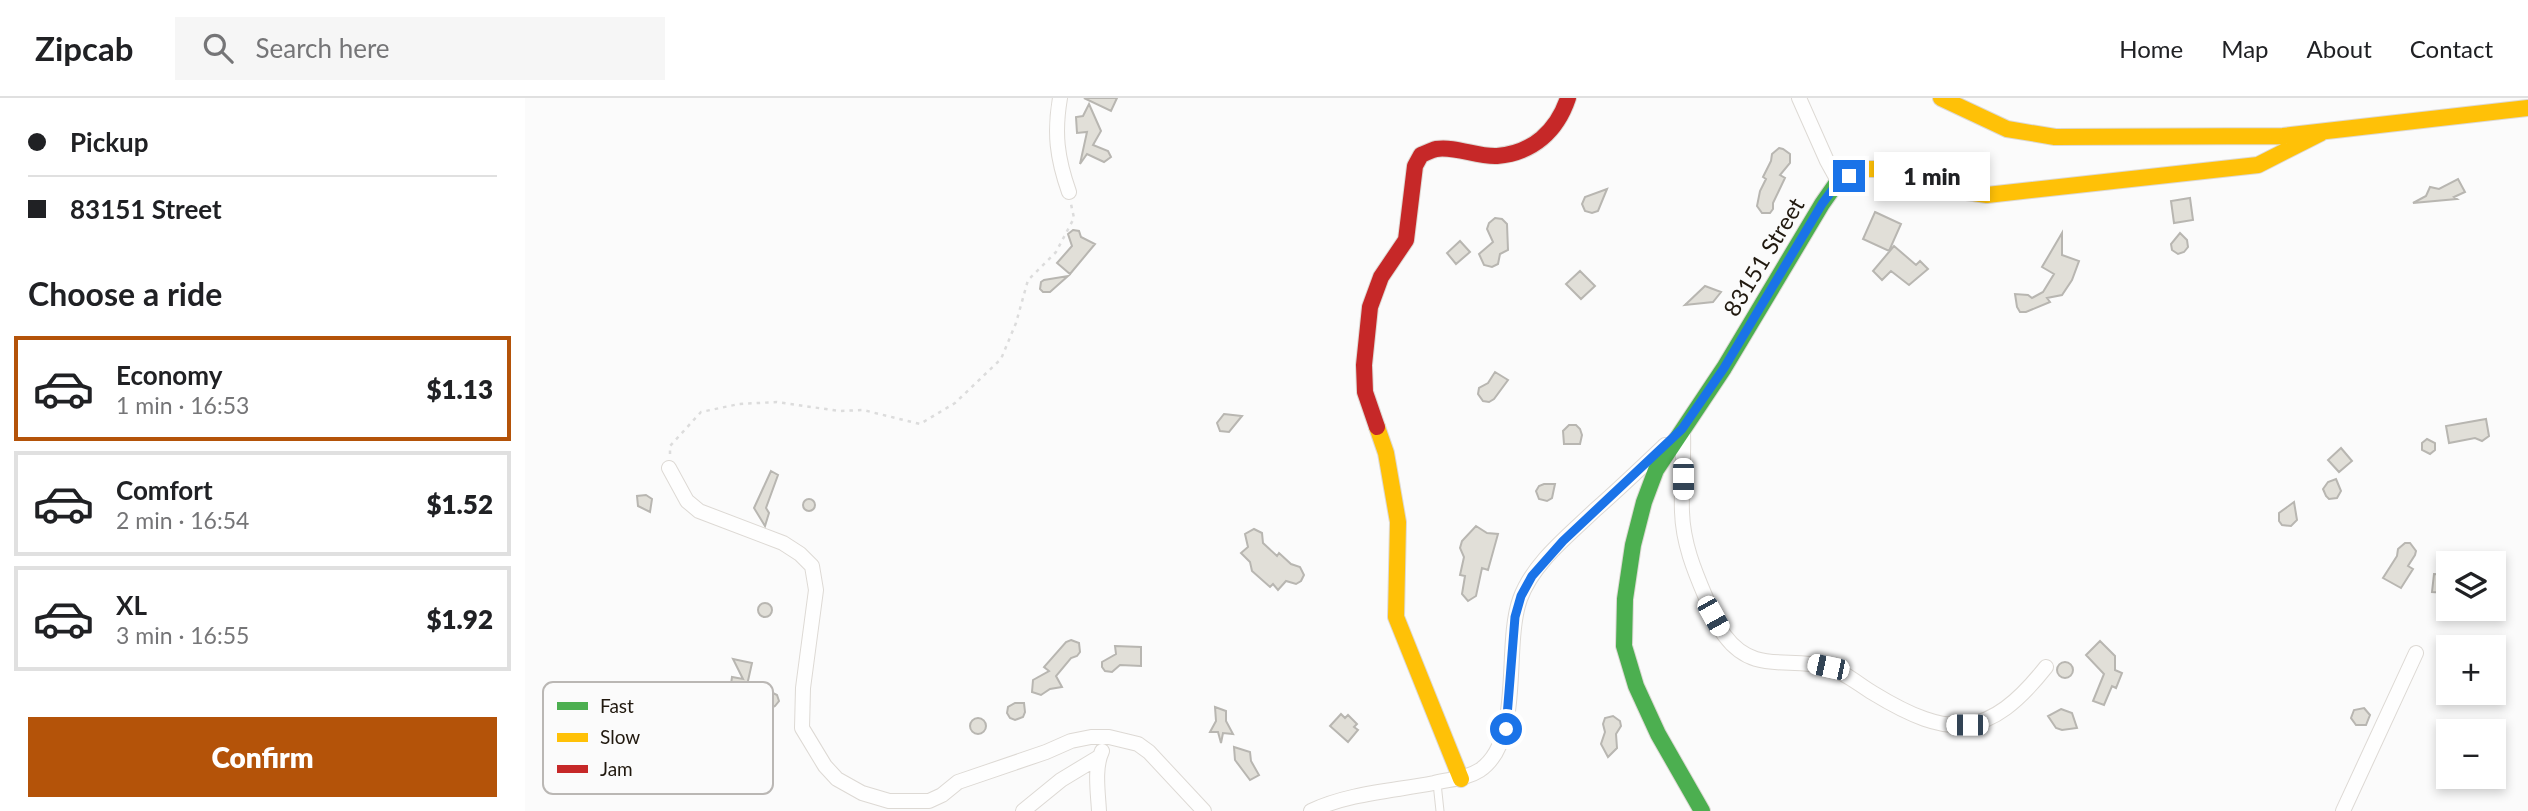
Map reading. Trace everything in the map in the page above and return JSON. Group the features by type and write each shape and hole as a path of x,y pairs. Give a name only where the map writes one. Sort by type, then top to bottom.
{"street":[{"path":"1060,98 1056,127 1058,150 1069,192"},
{"path":"1461,779 1396,617 1398,522 1385,453 1364,392 1370,307 1381,277 1406,240 1415,166 1421,155 1437,149 1496,156 1523,150 1548,135 1562,117 1568,98"},
{"path":"1799,98 1827,161 1839,181 1864,170 1877,169 1933,187 1987,195 2258,165 2277,158 2321,133"},
{"path":"1941,98 2007,129 2055,137 2321,133 2528,108"},
{"name":"83151 Street","path":"1702,811 1658,734 1636,686 1624,646 1625,599 1633,545 1656,470 1724,368 1822,204 1839,181"},
{"path":"1311,811 1332,801 1461,779 1482,768 1502,742 1508,713 1515,617 1521,596 1532,576 1576,529 1682,429"},
{"path":"1682,429 1682,510 1690,561 1724,635 1735,648 1747,656 1775,664 1809,663 1828,667 1915,716 1943,725 1983,722 2024,695 2046,667"},
{"path":"669,468 687,501 699,511 783,543 812,566 816,590 803,688 802,728 825,766 837,779 862,793 889,801 929,800 958,782 1071,741 1109,737 1138,744 1149,752 1204,811"},
{"path":"2343,811 2416,653"},
{"path":"1099,811 1099,757 1109,737"},
{"path":"1023,811 1061,780 1099,757"}],"lane":[{"path":"1437,782 1440,811"}],"path":[{"path":"669,468 670,446 701,412 739,404 777,402 839,411 863,411 920,424 955,403 1001,359 1016,323 1028,280 1056,252 1074,218 1069,192"}],"building":[{"path":"1084,98 1117,98 1111,111"},
{"path":"1089,104 1101,131 1093,145 1108,151 1111,157 1104,162 1087,154 1080,164 1087,132 1077,133 1076,117 1083,116"},
{"path":"1779,148 1790,154 1790,163 1780,175 1785,178 1773,203 1773,209 1770,213 1762,213 1757,206 1766,179 1763,177 1772,154"},
{"path":"2458,179 2465,192 2454,197 2457,199 2413,203 2426,196 2430,187 2439,189"},
{"path":"1607,189 1598,211 1585,211 1582,204 1585,197"},
{"path":"2190,198 2193,220 2174,223 2171,201"},
{"path":"1875,212 1901,224 1889,251 1863,239"},
{"path":"1495,218 1502,219 1507,224 1508,250 1500,254 1498,264 1492,267 1484,265 1479,254 1493,242 1487,229"},
{"path":"1073,230 1079,231 1081,237 1095,244 1070,274 1057,263 1072,246 1068,234"},
{"path":"2062,233 2062,255 2079,261 2072,280 2062,295 2047,298 2050,302 2020,312 2015,294 2032,298 2043,292 2054,274 2042,267"},
{"path":"2180,233 2187,240 2188,247 2178,254 2172,250 2171,244"},
{"path":"1460,241 1470,252 1456,264 1447,253"},
{"path":"1894,246 1916,265 1920,261 1928,269 1909,285 1891,271 1882,280 1873,271"},
{"path":"1580,271 1595,286 1581,299 1566,284"},
{"path":"1068,276 1050,292 1040,289 1044,280"},
{"path":"1705,286 1721,292 1713,302 1685,305"},
{"path":"1495,372 1508,380 1494,399 1483,401 1478,394 1479,388 1488,383"},
{"path":"1224,414 1242,416 1229,432 1220,431 1217,423"},
{"path":"2486,419 2489,436 2482,441 2475,438 2449,443 2446,426"},
{"path":"1569,425 1576,425 1580,429 1580,444 1564,444 1563,431"},
{"path":"2427,439 2435,443 2435,450 2430,454 2422,450 2422,443"},
{"path":"2341,448 2352,461 2339,472 2328,460"},
{"path":"771,471 778,475 766,508 769,513 765,526 754,508"},
{"path":"2336,479 2341,491 2337,498 2329,499 2323,489 2328,482"},
{"path":"1555,484 1552,498 1547,501 1539,499 1536,491 1539,486"},
{"path":"646,495 652,499 650,512 638,506 637,496"},
{"path":"809,499 815,505 809,511 803,505"},
{"path":"2294,502 2297,520 2291,526 2282,525 2279,513"},
{"path":"1476,526 1487,533 1498,534 1488,570 1482,568 1476,596 1468,601 1462,594 1465,576 1460,575 1464,557 1460,548 1462,541"},
{"path":"1254,529 1262,533 1263,543 1277,556 1279,553 1291,564 1300,567 1304,575 1301,581 1296,584 1286,581 1278,590 1273,584 1270,587 1252,571 1250,562 1241,553 1248,547 1245,534"},
{"path":"2405,543 2410,543 2416,551 2408,566 2413,569 2401,588 2383,578 2397,556 2398,549"},
{"path":"2434,574 2436,574 2436,592 2432,592"},
{"path":"765,603 770,605 770,615 765,617 760,615 758,610 760,605"},
{"path":"1071,640 1079,643 1080,652 1071,658 1056,676 1062,687 1050,689 1041,695 1032,692 1033,680 1049,671 1044,667 1066,642"},
{"path":"2100,641 2115,656 2115,670 2122,673 2116,688 2112,686 2104,705 2093,701 2104,674 2086,655"},
{"path":"1115,646 1141,647 1141,666 1120,665 1112,672 1105,671 1102,662 1116,654"},
{"path":"733,659 752,663 748,682 731,682 732,677 743,679"},
{"path":"2065,662 2071,664 2071,676 2065,678 2059,676 2057,670 2059,664"},
{"path":"773,693 779,701 773,707"},
{"path":"1015,703 1024,703 1025,712 1023,717 1015,720 1007,713 1008,707"},
{"path":"1215,707 1226,711 1226,721 1233,734 1223,733 1221,743 1218,732 1210,732 1216,721"},
{"path":"2364,708 2370,715 2366,725 2356,725 2351,718 2354,710"},
{"path":"2061,709 2072,713 2077,728 2056,728 2048,716"},
{"path":"1341,714 1345,718 1348,715 1357,724 1354,727 1358,730 1348,742 1330,726"},
{"path":"1613,716 1620,721 1621,726 1616,734 1617,748 1608,757 1601,744 1605,732 1603,724 1605,718"},
{"path":"975,718 981,718 986,726 984,732 975,734 970,729 970,723"},
{"path":"1234,747 1250,752 1251,761 1259,775 1250,780 1235,760"}],"traffic: fast":[{"path":"1702,811 1658,734 1636,686 1624,646 1625,599 1633,545 1656,470 1724,368 1822,204 1838,181 1843,179"}],"traffic: slow":[{"path":"1941,98 2007,129 2055,137 2283,136 2528,108"},
{"path":"1843,179 1864,169 1877,169 1933,187 1987,195 2258,165 2321,133"},
{"path":"1377,427 1386,453 1398,522 1396,617 1461,779"}],"traffic: jam":[{"path":"1377,427 1365,392 1364,365 1370,307 1381,277 1406,240 1415,166 1421,155 1444,148 1489,156 1522,150 1550,130 1568,98"}],"route":[{"path":"1506,729 1515,617 1521,596 1532,576 1563,541 1682,429 1762,307 1822,204 1839,181 1849,176"}]}
